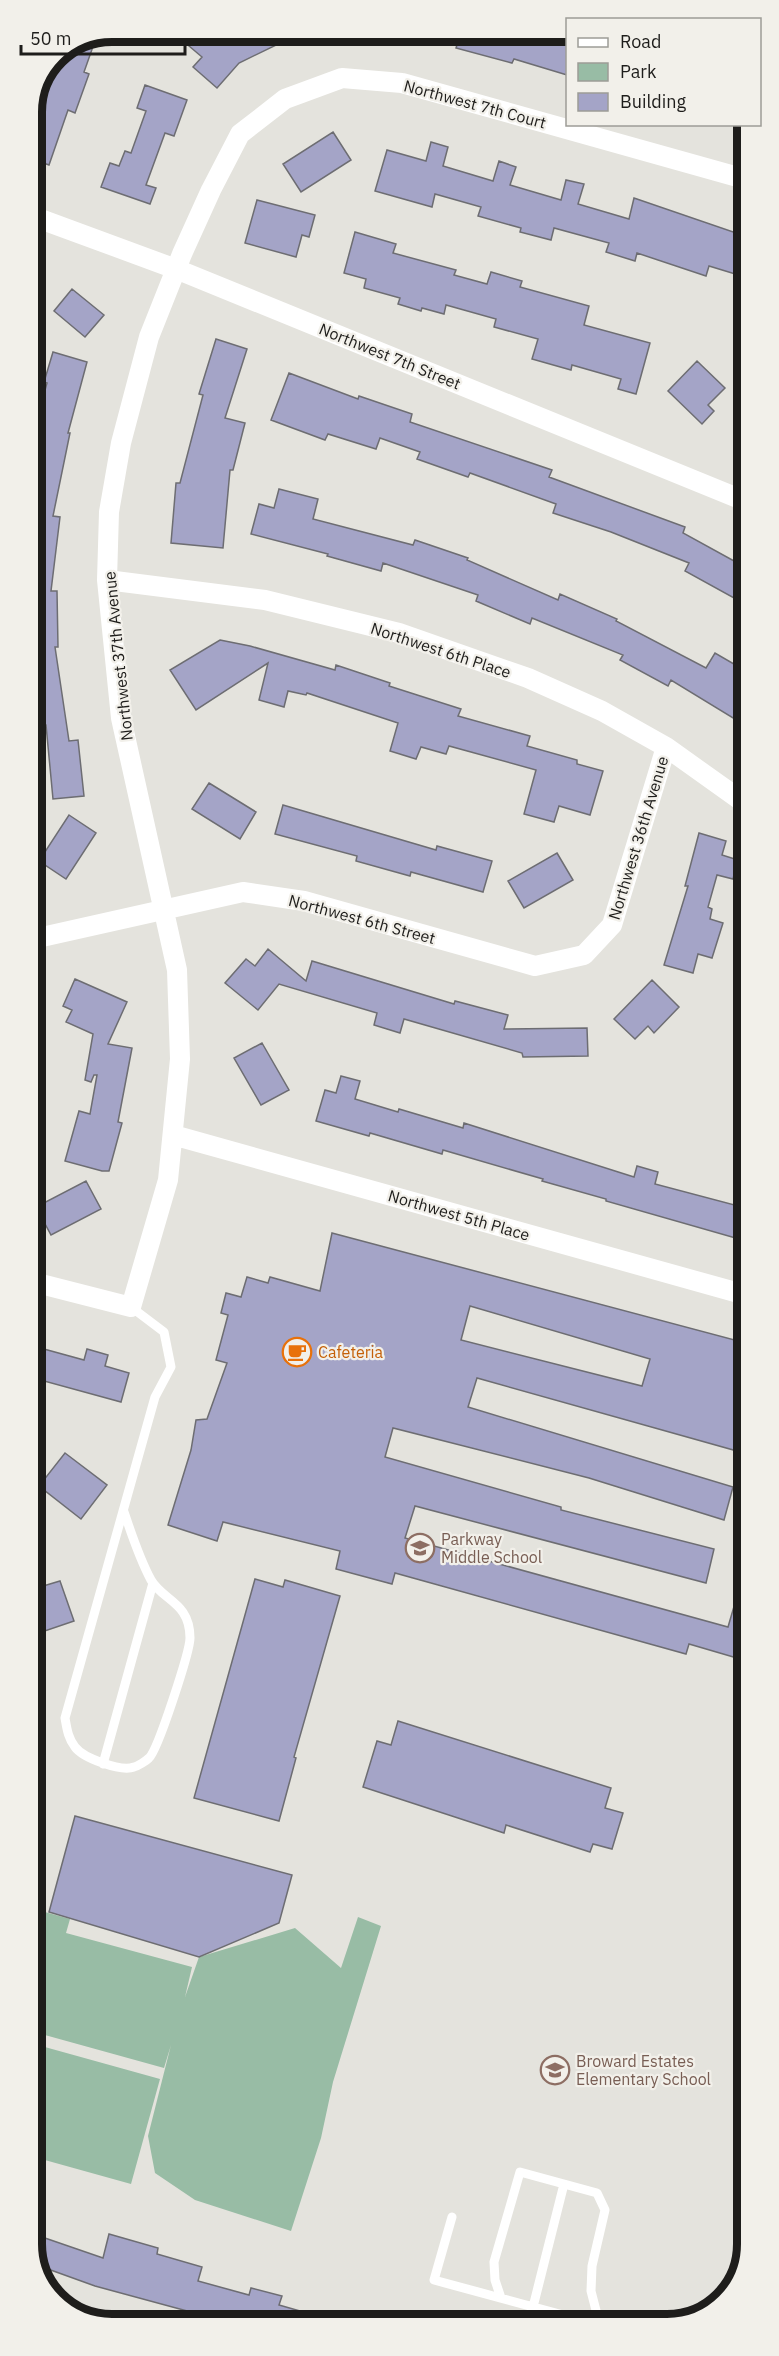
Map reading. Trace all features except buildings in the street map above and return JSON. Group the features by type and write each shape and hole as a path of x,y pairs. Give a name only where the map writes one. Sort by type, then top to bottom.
{"street":[{"name":"Northwest 7th Court","path":"342,78 402,83 737,177"},
{"name":"Northwest 37th Avenue","path":"131,1307 168,1180 180,1059 177,970 121,718 106,580 109,512 121,443 150,337 176,269 211,190 240,134 285,99 342,78"},
{"name":"Northwest 7th Street","path":"42,220 176,269 737,495"},
{"name":"Northwest 6th Place","path":"106,580 265,600 399,633 528,678 602,711 666,747 737,798"},
{"name":"Northwest 36th Avenue","path":"584,955 612,925 666,747"},
{"name":"Northwest 6th Street","path":"42,937 243,892 304,901 535,966 584,955"},
{"name":"Northwest 5th Place","path":"173,1135 737,1292"},
{"path":"42,1284 131,1307"}],"lane":[{"path":"124,1512 141,1560 153,1583 175,1602 188,1621 190,1640 159,1741 150,1757 132,1768 103,1764 76,1750 68,1734 65,1718 155,1396 171,1367 164,1332 131,1307"},
{"path":"103,1764 153,1583"},
{"path":"501,2298 495,2280 494,2262 520,2172 597,2193 605,2210 592,2266 591,2291 597,2314"},
{"path":"533,2307 564,2184"},
{"path":"452,2217 434,2280 559,2314"}],"green space":[{"path":"42,1911 70,1919 66,1933 192,1967 185,1997 199,1957 295,1928 341,1968 358,1917 381,1926 333,2082 321,2138 291,2231 195,2200 155,2173 148,2136 171,2045 164,2068 42,2034"},
{"path":"42,2046 160,2079 131,2184 42,2159"}],"place":[{"name":"Cafeteria","path":"297,1352"},
{"name":"Parkway Middle School","path":"420,1548"},
{"name":"Broward Estates Elementary School","path":"555,2070"}]}
